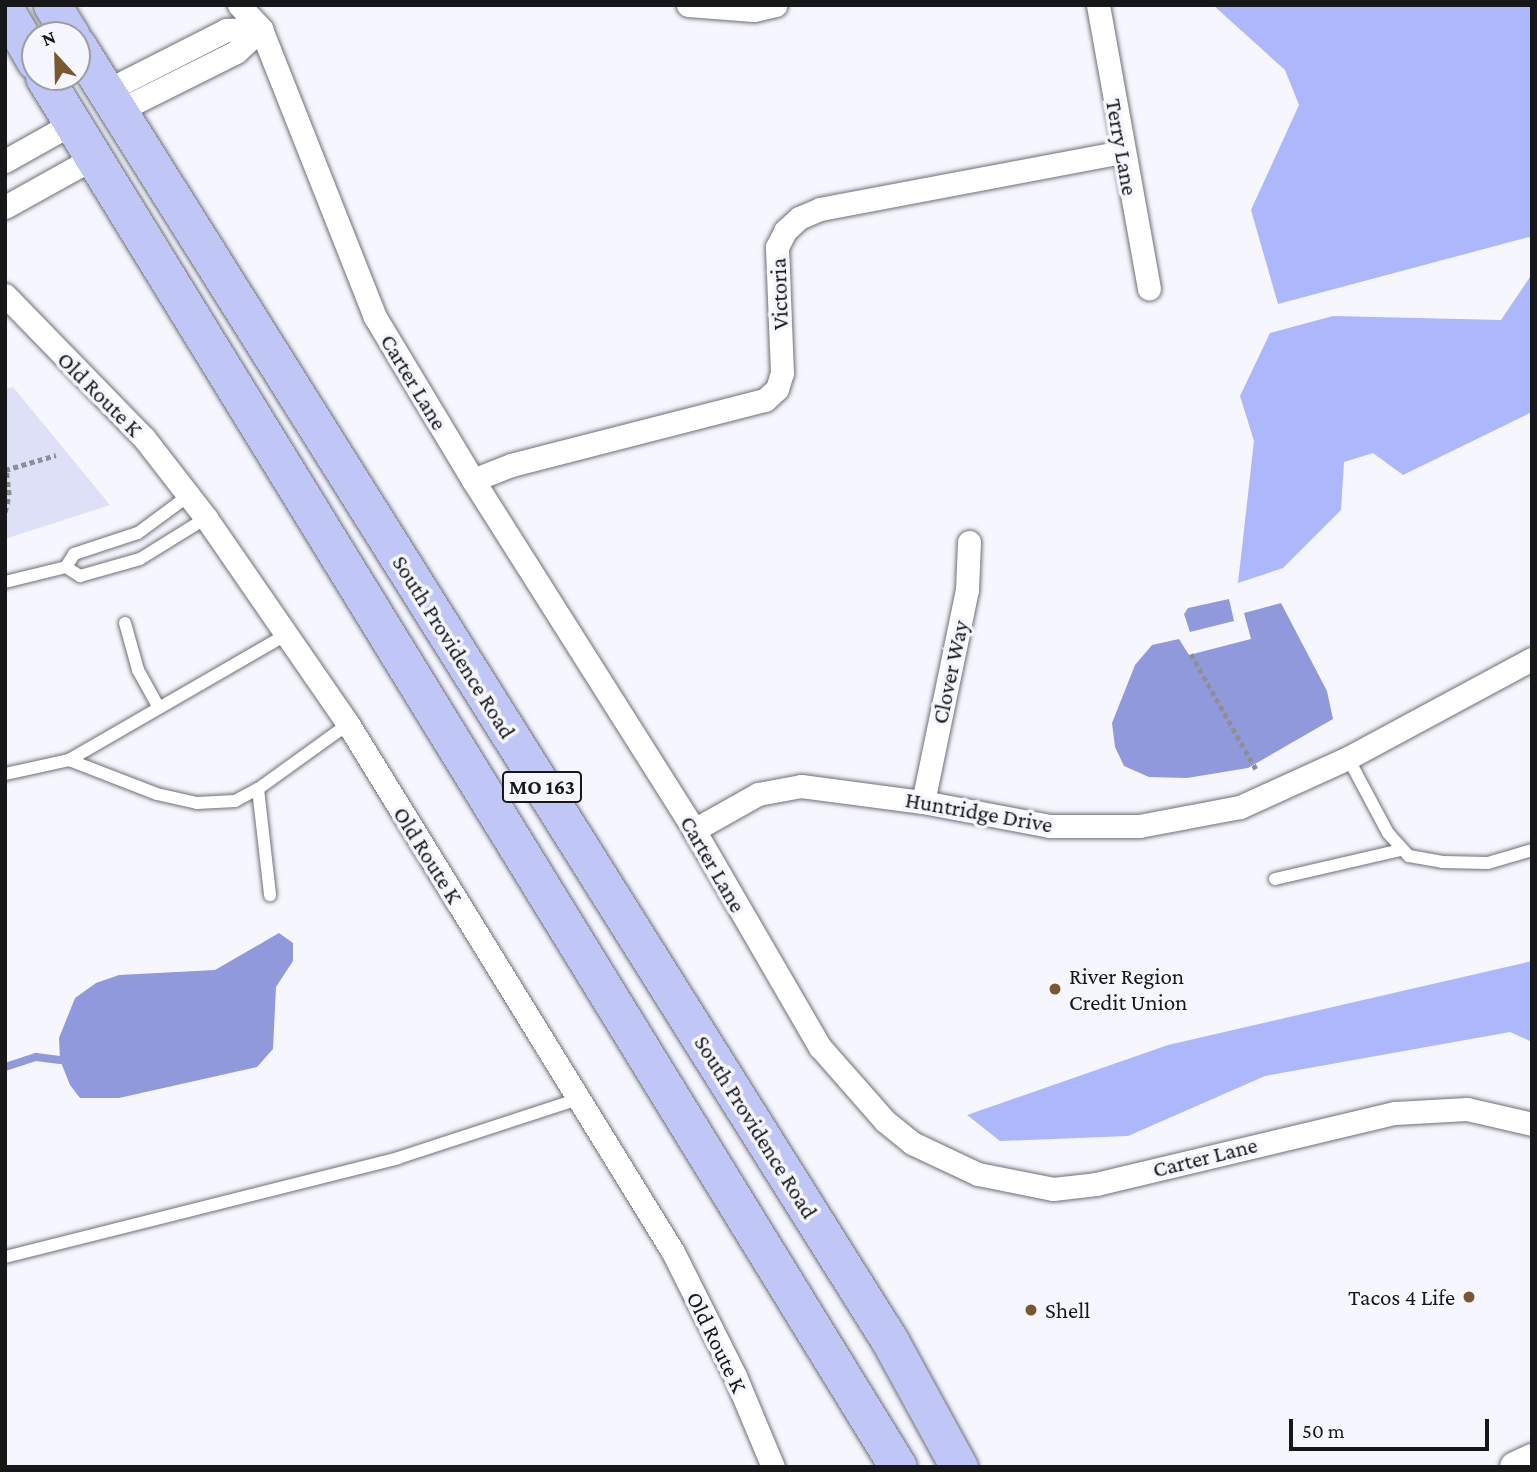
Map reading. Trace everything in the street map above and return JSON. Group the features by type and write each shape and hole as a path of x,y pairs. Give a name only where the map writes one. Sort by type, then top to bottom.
{"main road":[{"path":"19,5 30,21"},
{"path":"52,5 62,21"},
{"path":"5,9 21,37"},
{"name":"South Providence Road","path":"91,67 890,1341 958,1467"},
{"name":"MO 163","path":"52,91 898,1467"},
{"path":"80,91 90,102 103,110 112,101"},
{"path":"71,124 116,141 130,157 188,249 206,254"}],"street":[{"name":"Carter Lane","path":"239,5 261,29 375,317 473,480 694,830 820,1047 894,1129 912,1143 978,1174 1053,1189 1096,1184 1395,1113 1467,1110 1532,1124"},
{"path":"688,5 760,7"},
{"name":"Terry Lane","path":"1098,5 1149,288"},
{"path":"112,101 236,52 261,29"},
{"path":"5,161 71,124"},
{"name":"Victoria","path":"473,480 511,465 765,400 777,389 782,373 777,247 785,231 799,218 820,209 1123,152"},
{"path":"5,207 93,158"},
{"name":"Old Route K","path":"5,295 144,438 206,519 348,724 673,1252 735,1376 773,1467"},
{"name":"Clover Way","path":"923,802 967,590 969,542"},
{"name":"Huntridge Drive","path":"694,830 758,794 801,786 923,802 1050,826 1139,826 1240,807 1348,758 1532,659"},
{"path":"1515,1467 1532,1459"}],"lane":[{"path":"5,582 66,566 74,554 138,534 188,496"},
{"path":"66,566 80,576 140,559 206,519"},
{"path":"125,623 138,670 159,708"},
{"path":"5,775 69,760 288,634"},
{"path":"69,760 157,794 197,803 235,801 258,789 348,724"},
{"path":"1348,758 1401,850 1409,856 1442,862 1488,863 1532,850"},
{"path":"258,789 270,895"},
{"path":"1275,879 1401,850"},
{"path":"5,1257 398,1158 578,1098"}],"path":[{"path":"5,512 9,495 5,470 56,455"},
{"path":"1191,654 1255,767"}],"shaded area":[{"path":"1213,5 1532,5 1532,243 1529,237 1278,304 1251,210 1299,105 1285,70"},
{"path":"1532,274 1532,412 1403,475 1373,453 1344,462 1341,510 1283,568 1238,583 1254,441 1240,396 1270,333 1333,316 1501,320"},
{"path":"13,387 110,505 5,539 5,389"},
{"path":"1229,599 1234,621 1190,632 1184,614 1188,608"},
{"path":"1281,603 1327,691 1333,719 1248,768 1187,778 1149,777 1124,766 1115,747 1112,723 1135,665 1152,645 1179,639 1189,655 1251,639 1244,613"},
{"path":"279,933 293,943 293,961 276,987 273,1049 257,1067 119,1098 80,1098 70,1085 60,1060 59,1038 75,998 96,983 119,975 215,970"},
{"path":"1532,961 1532,1042 1510,1032 1265,1076 1128,1136 1000,1141 967,1115 1168,1045"}],"waterway":[{"path":"5,1067 36,1057 60,1060"}],"place":[{"name":"River Region Credit Union","path":"1055,989"},
{"name":"Tacos 4 Life","path":"1469,1297"},
{"name":"Shell","path":"1031,1310"}]}
